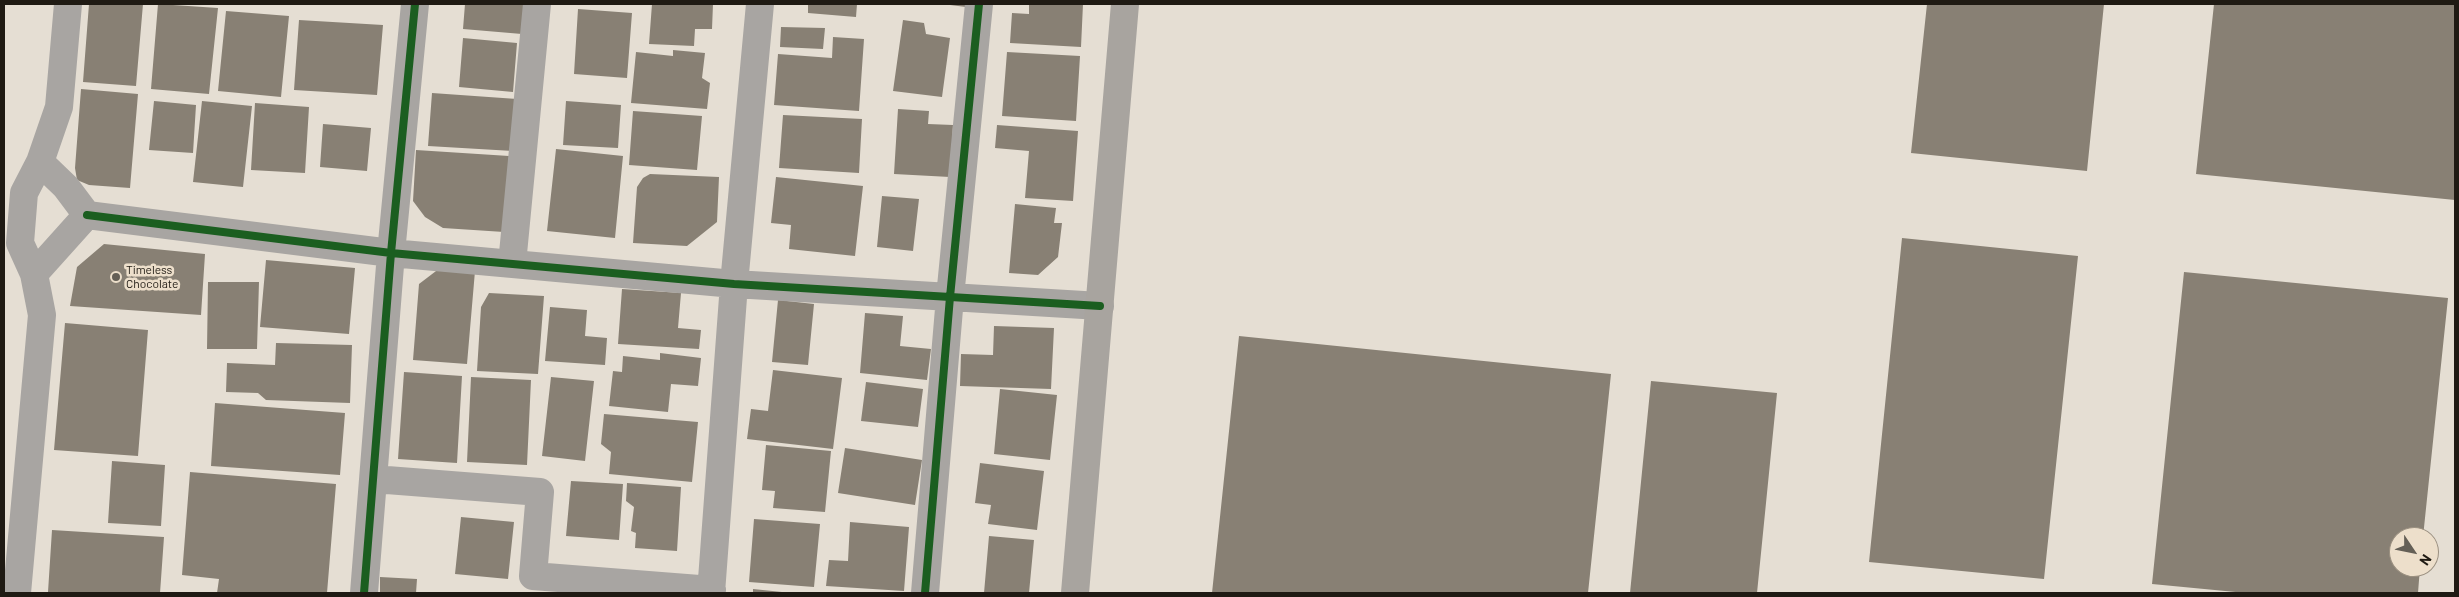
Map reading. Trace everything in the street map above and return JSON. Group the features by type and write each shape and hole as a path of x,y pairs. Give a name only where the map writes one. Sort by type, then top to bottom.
{"street":[{"path":"17,593 42,315 34,274 20,243 24,193 40,162 59,107 68,4"},
{"path":"364,593 391,253 415,4"},
{"path":"512,264 537,4"},
{"path":"374,479 540,492 533,576 711,591 734,284 760,4"},
{"path":"925,593 950,297 979,4"},
{"path":"1075,593 1125,4"},
{"path":"40,162 66,187 87,216 391,253 734,284 1100,306"},
{"path":"34,274 87,216"}],"building":[{"path":"89,4 143,4 136,86 83,82"},
{"path":"158,4 218,8 209,94 151,89"},
{"path":"465,4 525,4 522,34 463,29"},
{"path":"652,4 713,4 712,29 695,29 694,46 649,44"},
{"path":"808,4 857,4 856,17 808,13"},
{"path":"942,4 966,4 966,7"},
{"path":"1029,4 1083,4 1081,47 1010,43 1012,13 1029,14"},
{"path":"1927,4 2104,4 2087,171 1911,153"},
{"path":"2214,4 2455,4 2455,200 2196,174"},
{"path":"578,9 632,13 627,78 574,74"},
{"path":"226,11 289,16 281,97 218,91"},
{"path":"299,20 383,25 377,95 294,90"},
{"path":"903,20 924,23 926,34 950,38 942,97 893,91"},
{"path":"781,27 825,28 823,49 780,47"},
{"path":"833,37 864,39 859,111 774,105 778,54 832,58"},
{"path":"463,38 517,43 513,92 459,87"},
{"path":"673,50 705,53 702,78 710,83 707,109 631,103 636,52 673,56"},
{"path":"1007,52 1080,56 1076,121 1002,116"},
{"path":"81,89 138,94 130,188 89,185 77,180 75,168"},
{"path":"432,93 517,99 513,151 428,146"},
{"path":"154,101 196,105 193,153 149,150"},
{"path":"202,101 252,106 243,187 193,182"},
{"path":"566,101 621,105 618,148 563,145"},
{"path":"255,103 309,107 305,173 251,170"},
{"path":"898,109 929,111 928,124 953,125 950,177 894,174"},
{"path":"633,111 702,116 697,170 629,165"},
{"path":"783,115 862,119 859,173 779,168"},
{"path":"323,124 371,128 367,171 320,167"},
{"path":"997,125 1078,131 1073,201 1025,198 1029,151 995,148"},
{"path":"556,149 623,156 615,238 547,231"},
{"path":"416,150 509,156 504,232 443,228 425,217 413,201"},
{"path":"650,174 719,177 717,222 687,246 633,243 637,187 643,178"},
{"path":"776,177 863,186 855,256 789,249 791,225 771,223"},
{"path":"882,196 919,199 913,251 877,247"},
{"path":"1015,204 1056,208 1054,223 1062,223 1058,257 1038,275 1009,273"},
{"path":"1902,238 2078,256 2044,579 1869,562"},
{"path":"104,244 205,254 201,315 70,306 77,267"},
{"path":"266,260 355,268 349,334 260,327"},
{"path":"440,268 475,271 467,364 413,360 419,284"},
{"path":"2184,272 2448,298 2424,527 2389,527 2389,577 2419,577 2418,593 2246,593 2152,584"},
{"path":"208,282 259,282 257,349 207,349"},
{"path":"622,289 681,293 678,328 701,330 699,349 618,344"},
{"path":"489,293 544,296 538,374 477,371 481,307"},
{"path":"778,300 814,304 808,365 772,362"},
{"path":"550,307 587,310 585,336 607,338 605,365 545,361"},
{"path":"865,313 903,316 900,346 931,349 927,380 860,373"},
{"path":"65,323 148,330 138,456 54,450"},
{"path":"994,326 1054,328 1051,389 960,386 961,354 993,355"},
{"path":"1239,336 1611,374 1588,593 1212,593"},
{"path":"276,343 352,345 350,403 266,400 258,393 226,392 227,363 275,365"},
{"path":"660,353 701,358 698,386 671,384 668,412 609,406 613,371 622,372 623,356 660,360"},
{"path":"773,370 842,378 833,449 747,439 751,409 768,411"},
{"path":"404,372 462,376 457,463 398,459"},
{"path":"471,377 531,380 527,465 467,462"},
{"path":"551,377 594,381 585,461 542,456"},
{"path":"1651,381 1777,393 1757,593 1630,593"},
{"path":"866,382 923,389 918,427 861,421"},
{"path":"1000,389 1057,395 1050,460 994,454"},
{"path":"215,403 345,413 340,475 211,466"},
{"path":"604,414 698,422 692,482 609,474 611,452 601,444"},
{"path":"766,445 831,451 825,512 773,508 775,491 762,490"},
{"path":"845,448 922,460 915,505 838,493"},
{"path":"112,461 165,465 161,526 108,523"},
{"path":"980,463 1044,471 1037,530 988,524 991,505 975,503"},
{"path":"190,472 336,484 327,593 217,593 219,579 182,575"},
{"path":"571,481 623,484 619,540 566,536"},
{"path":"627,483 681,487 677,551 635,548 636,533 631,531 634,507 626,501"},
{"path":"461,517 514,522 508,579 455,574"},
{"path":"754,519 820,524 814,587 749,582"},
{"path":"850,522 909,527 904,591 826,586 829,560 848,561"},
{"path":"52,530 164,537 160,593 48,592"},
{"path":"989,536 1034,540 1029,593 984,593"},
{"path":"380,577 417,579 416,593 380,593"},
{"path":"753,589 782,592 782,593 753,593"}],"cycle path":[{"path":"364,593 391,253 415,4"},
{"path":"925,593 950,297 979,4"},
{"path":"87,215 391,253 734,284 1100,306"}],"place":[{"name":"Timeless Chocolate","path":"116,277"}]}
